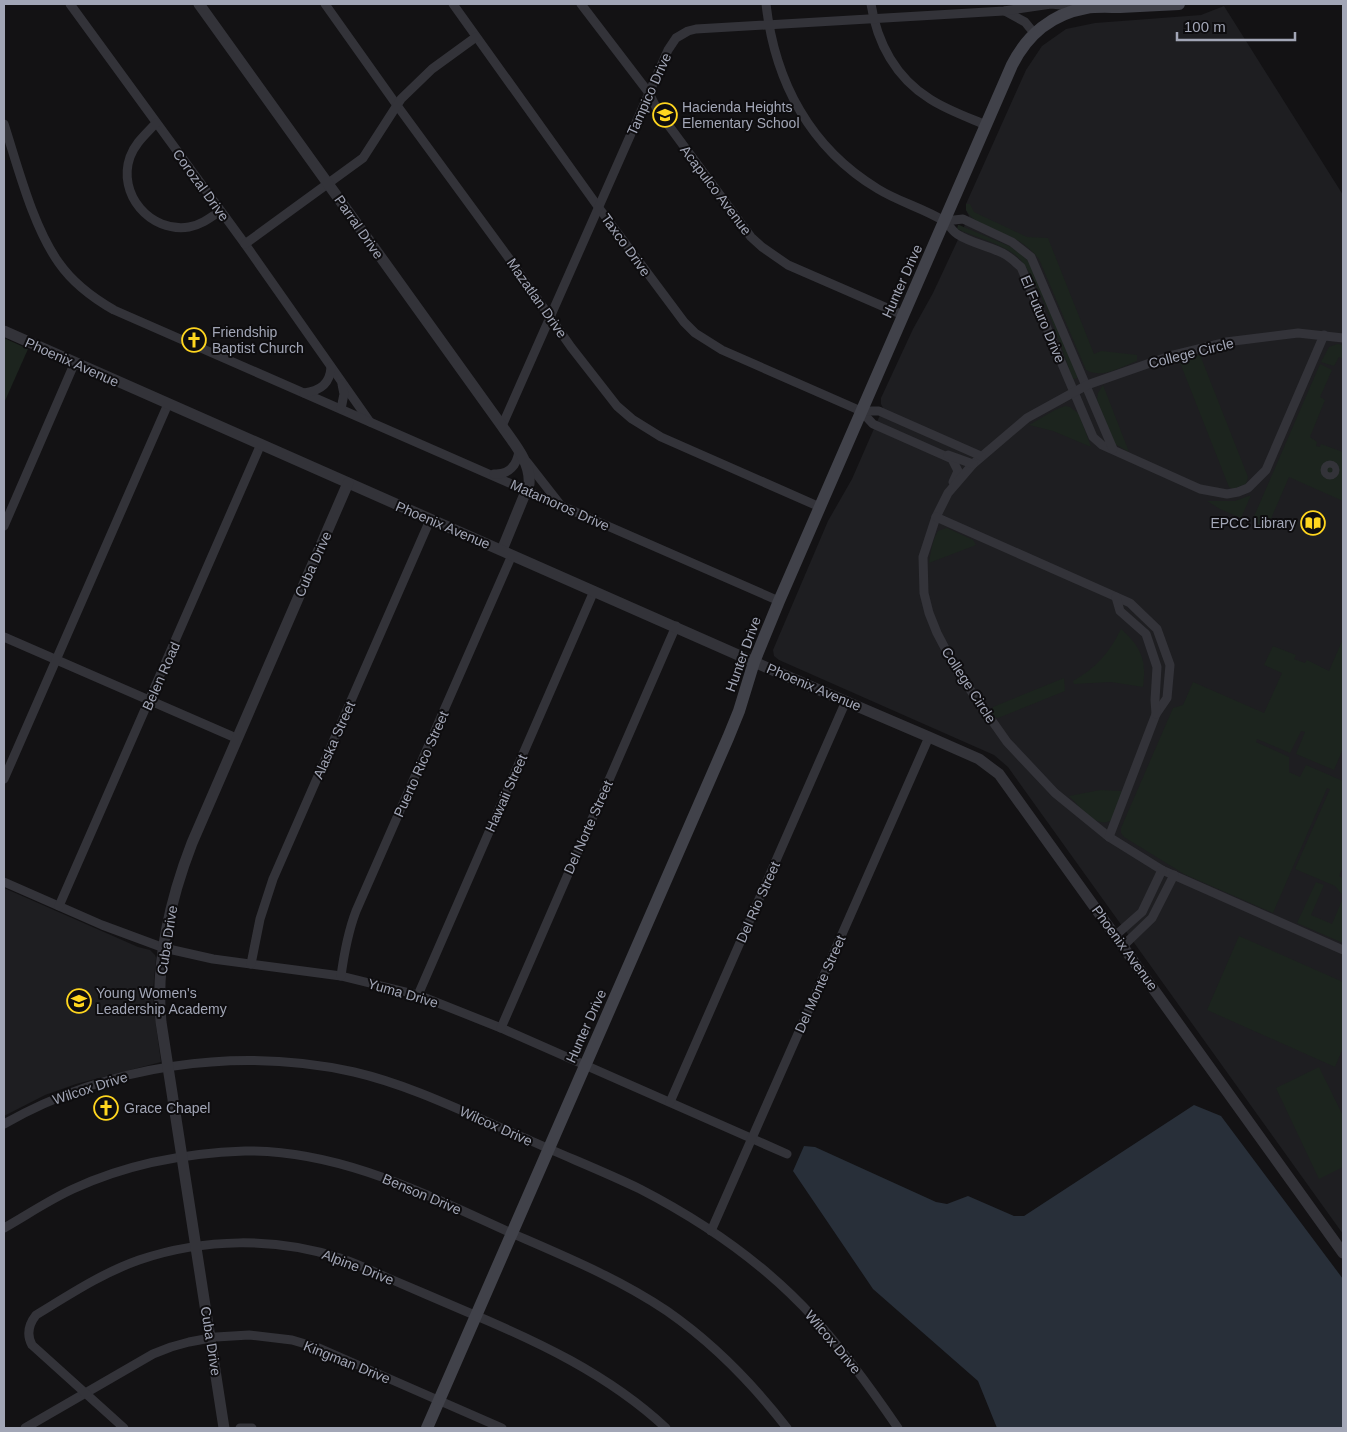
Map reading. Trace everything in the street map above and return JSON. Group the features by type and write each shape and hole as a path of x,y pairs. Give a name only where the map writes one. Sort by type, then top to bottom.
{"main road":[{"name":"Hunter Drive","path":"427,1428 728,738 739,711 754,662 779,601 1018,53 1034,33 1048,22 1086,6 1179,4"}],"street":[{"name":"Corozal Drive","path":"70,4 245,244 370,423"},
{"name":"Parral Drive","path":"199,4 521,455 561,505"},
{"name":"Mazatlan Drive","path":"326,4 396,104 617,406 632,420 661,437 820,507"},
{"name":"Taxco Drive","path":"453,4 674,310 695,333 722,350 861,411"},
{"name":"Acapulco Avenue","path":"581,4 649,93 658,111 716,193 740,224 762,247 788,265 903,315"},
{"path":"766,4 768,24 780,69 802,115 825,145 844,165 879,190 945,221"},
{"path":"871,4 873,18 884,48 896,69 907,81 930,99 986,125"},
{"name":"Tampico Drive","path":"502,426 668,50 680,35 696,29 1004,11 1051,4 1086,6"},
{"path":"1004,11 1025,22 1034,33"},
{"path":"245,244 363,158 396,104 432,69 476,37"},
{"name":"Matamoros Drive","path":"4,124 43,236 59,264 87,293 114,310 370,423 528,489 779,601"},
{"path":"156,124 134,148 128,167 127,175 130,192 140,208 157,222 182,228 200,224 220,211"},
{"name":"El Futuro Drive","path":"945,221 962,219 1012,242 1031,257 1113,449"},
{"name":"El Futuro Drive","path":"945,221 956,234 1007,255 1021,267 1093,437 1102,445 1200,488 1227,494 1238,492 1248,488 1266,470 1324,335"},
{"name":"Phoenix Avenue","path":"4,331 430,520 979,759 999,774 1343,1253"},
{"name":"College Circle","path":"1343,338 1298,333 1226,342 1173,355 1087,386 1073,393 1027,418 972,464 948,493 936,517 923,557 924,593 932,620 947,654 970,691 1007,742 1055,793 1109,837 1162,870 1343,950"},
{"path":"4,526 75,362"},
{"path":"304,393 313,392 322,387 328,381 331,367"},
{"path":"340,409 344,394 341,380"},
{"path":"4,779 168,404"},
{"path":"861,411 873,424 972,464"},
{"path":"861,411 880,411 981,456"},
{"name":"Belen Road","path":"59,906 261,444"},
{"path":"943,453 952,458 958,471 948,493"},
{"path":"489,474 500,475 510,470 521,455"},
{"name":"Parral Drive","path":"521,455 529,473 528,489"},
{"name":"Cuba Drive","path":"224,1428 160,1008 164,948 179,876 236,738 348,483"},
{"name":"Puerto Rico Street","path":"341,976 344,953 356,911 507,553 528,489"},
{"path":"936,517 1130,602 1157,629 1170,665 1167,698 1156,714 1109,837"},
{"name":"Alaska Street","path":"251,964 260,919 273,879 430,520"},
{"name":"Hawaii Street","path":"418,995 594,591"},
{"path":"1116,597 1120,611 1146,634 1156,667 1156,714"},
{"name":"Del Norte Street","path":"501,1028 676,626"},
{"path":"4,637 236,738"},
{"name":"Del Rio Street","path":"670,1102 846,701"},
{"name":"Del Monte Street","path":"712,1231 929,736"},
{"path":"1116,936 1142,912 1162,870"},
{"path":"1123,946 1152,918 1174,876"},
{"name":"Yuma Drive","path":"4,882 102,925 164,948 213,959 341,976 418,995 501,1028 787,1154"},
{"name":"Wilcox Drive","path":"4,1124 44,1103 104,1080 168,1067 216,1061 285,1062 355,1073 414,1091 642,1190 712,1231 764,1270 811,1315 848,1358 898,1428"},
{"name":"Benson Drive","path":"4,1228 72,1190 99,1178 145,1163 182,1156 237,1152 272,1152 339,1163 399,1183 613,1278 668,1312 707,1342 753,1386 787,1428"},
{"name":"Alpine Drive","path":"87,1393 32,1345 28,1335 31,1322 36,1316 111,1272 139,1260 197,1247 244,1242 280,1244 311,1250 358,1265 563,1355 618,1388 666,1428"},
{"name":"Kingman Drive","path":"25,1428 153,1354 170,1347 210,1338 250,1335 292,1340 319,1348 502,1428"},
{"path":"87,1393 124,1428"},
{"path":"240,1428 252,1428"}],"shaded area":[{"path":"1224,6 1343,195 1343,1234 1008,767 994,755 779,660 774,656 773,650 828,521 852,479 883,408 881,398 969,216 966,204 1026,70 1042,46 1066,29 1095,23 1201,15"},
{"path":"966,204 970,204 974,212 1027,237 1048,238 1094,354 1101,351 1137,355 1137,361 1105,373 1086,370 1039,259 1019,241 976,221 966,210"},
{"path":"958,225 1017,250 1028,261 1041,284 1078,378 1073,379 1040,293 1023,263 1014,254 1001,247 957,229"},
{"path":"4,338 28,349 4,403"},
{"path":"1337,344 1343,345 1343,359 1339,357 1334,366 1321,362 1329,347"},
{"path":"1200,355 1248,477 1246,484 1233,489 1229,487 1179,360"},
{"path":"1320,364 1332,370 1320,397 1325,400 1310,437 1317,442 1316,446 1320,447 1321,444 1343,452 1343,501 1289,477 1267,528 1252,521"},
{"path":"1103,385 1129,452 1115,444 1097,400 1098,393"},
{"path":"1065,406 1070,407 1079,414 1091,447 1053,431 1029,425"},
{"path":"1251,495 1241,518 1207,501 1235,501"},
{"path":"947,528 973,540 976,545 929,563 938,531"},
{"path":"1121,629 1138,648 1141,655 1144,669 1143,687 1111,682 1074,684 1073,681 1089,671 1102,659"},
{"path":"1342,641 1343,749 1334,770 1296,754 1305,732 1301,731 1290,753 1257,739 1256,742 1289,757 1289,772 1300,777 1306,765 1343,781 1343,867 1339,876 1343,878 1343,896 1335,886 1295,869 1330,789 1327,788 1273,913 1184,874 1124,837 1121,833 1121,828 1173,708 1183,705 1193,682 1264,713 1282,673 1264,665 1273,646 1296,655 1294,659 1305,663 1307,660 1329,671"},
{"path":"1064,678 1065,691 998,718 991,712 993,707"},
{"path":"1100,790 1121,791 1123,794 1112,820 1106,822 1100,822 1089,816 1069,796"},
{"path":"1316,882 1324,885 1311,915 1332,924 1343,898 1343,943 1297,923"},
{"name":"Young Women's Leadership Academy","path":"4,888 138,947 150,950 155,955 154,1011 161,1062 76,1084 45,1095 4,1116"},
{"path":"1239,936 1343,982 1343,1048 1335,1067 1207,1010"},
{"path":"1319,1067 1343,1116 1343,1167 1319,1179 1276,1088"},
{"path":"1194,1105 1221,1116 1343,1279 1343,1428 997,1428 978,1381 873,1289 793,1171 804,1146 815,1147 936,1202 947,1204 968,1196 1014,1216 1024,1216"}],"place":[{"name":"Hacienda Heights Elementary School","path":"665,115"},
{"name":"Friendship Baptist Church","path":"194,340"},
{"name":"EPCC Library","path":"1313,523"},
{"name":"Young Women's Leadership Academy","path":"79,1001"},
{"name":"Grace Chapel","path":"106,1108"}]}
